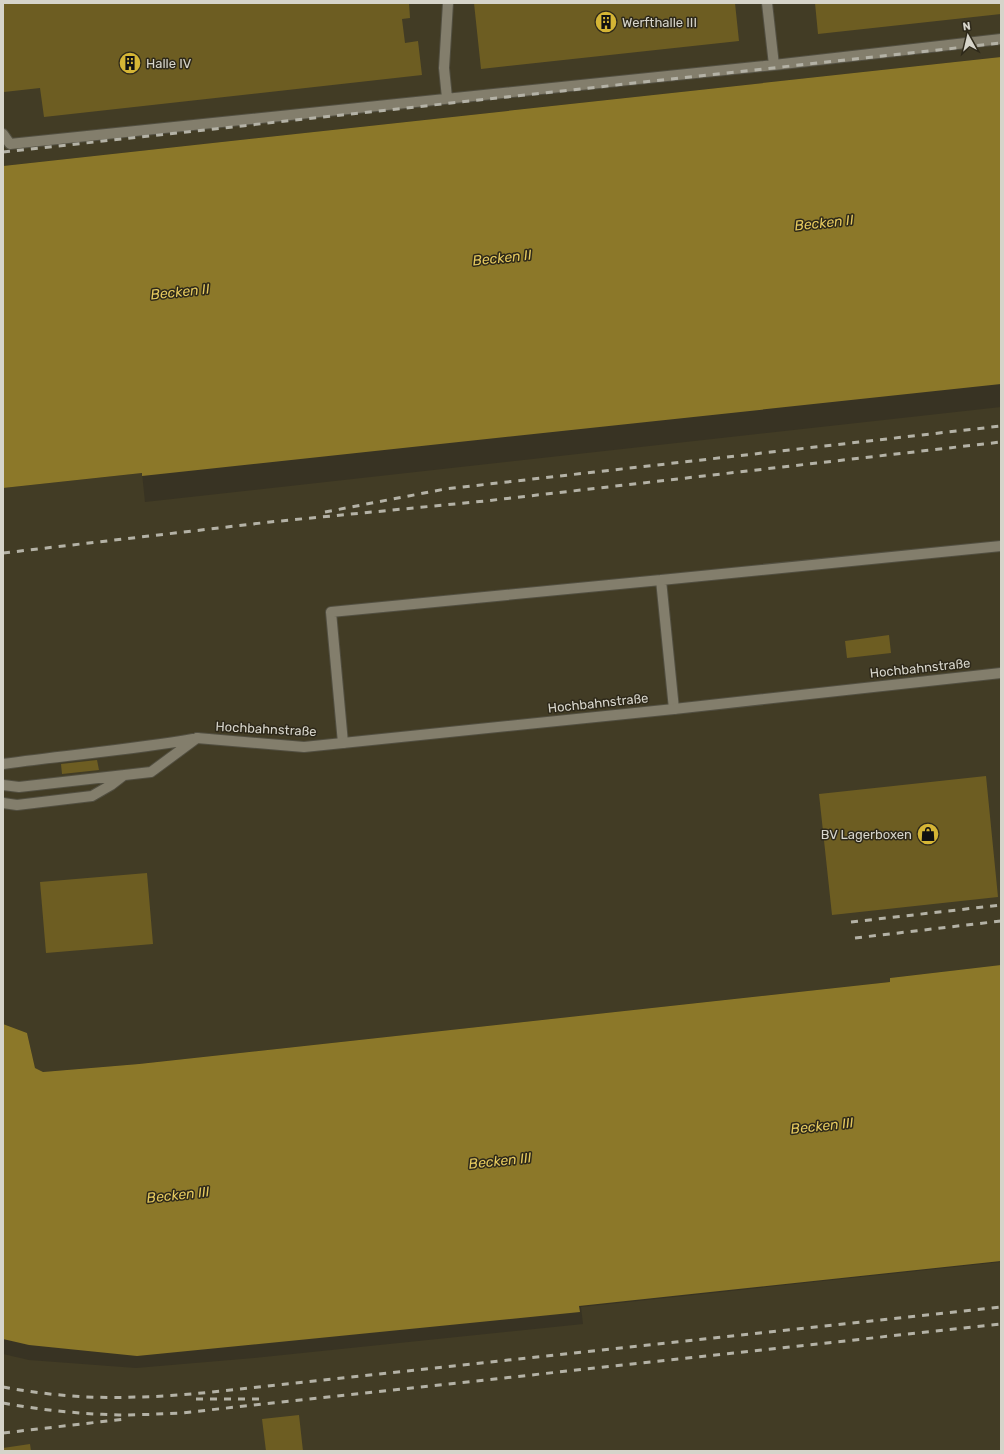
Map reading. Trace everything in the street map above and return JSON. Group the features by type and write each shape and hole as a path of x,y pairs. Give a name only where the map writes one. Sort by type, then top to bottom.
{"street":[{"path":"447,98 444,68 448,3"},
{"path":"767,3 774,65"},
{"path":"3,134 10,144 774,65 1001,39"},
{"path":"343,743 331,612 1001,546"},
{"path":"661,580 674,709"},
{"name":"Hochbahnstraße","path":"3,764 148,747 197,738 304,747 674,709 1001,673"},
{"path":"3,785 19,787 151,772 197,738"},
{"path":"3,803 18,805 92,796 111,785 125,774"}],"shaded area":[{"path":"3,3 1001,3 1001,57 3,166"},
{"path":"1001,407 1001,965 890,978 890,982 139,1064 43,1072 35,1068 27,1033 3,1024 3,488 142,473 145,502"},
{"path":"1001,1262 1001,1451 3,1451 3,1354 29,1360 136,1368 254,1358 583,1324 581,1307"}],"water":[{"name":"Becken II","path":"1001,57 1001,384 142,476 142,473 3,488 3,166"},
{"name":"Becken III","path":"1001,965 1001,1261 579,1306 580,1312 137,1356 29,1345 3,1339 3,1024 27,1033 35,1068 43,1072 139,1064 890,982 890,978"}],"building":[{"path":"3,3 409,3 410,18 402,19 405,43 418,41 422,75 44,117 40,88 4,92"},
{"name":"Werfthalle III","path":"474,3 735,3 739,41 481,69"},
{"path":"815,3 1001,3 1001,14 818,34"},
{"path":"889,635 891,653 847,658 845,641"},
{"path":"97,760 99,770 62,774 61,764"},
{"path":"986,776 998,897 832,915 819,794"},
{"path":"147,873 153,944 46,953 40,882"},
{"path":"299,1415 303,1451 266,1451 262,1419"},
{"path":"30,1444 31,1451 3,1451 3,1448"}],"railway":[{"path":"3,152 1001,43"},
{"path":"325,512 445,489 1001,426"},
{"path":"3,553 270,522 485,501 1001,442"},
{"path":"851,922 1001,905"},
{"path":"855,938 1001,921"},
{"path":"3,1387 85,1397 152,1397 202,1393 1001,1307"},
{"path":"3,1403 46,1410 90,1414 127,1415 181,1413 1001,1324"},
{"path":"196,1399 266,1399"},
{"path":"3,1433 125,1419"}],"place":[{"name":"Werfthalle III","path":"606,22"},
{"name":"Halle IV","path":"130,63"},
{"name":"BV Lagerboxen","path":"928,834"}]}
